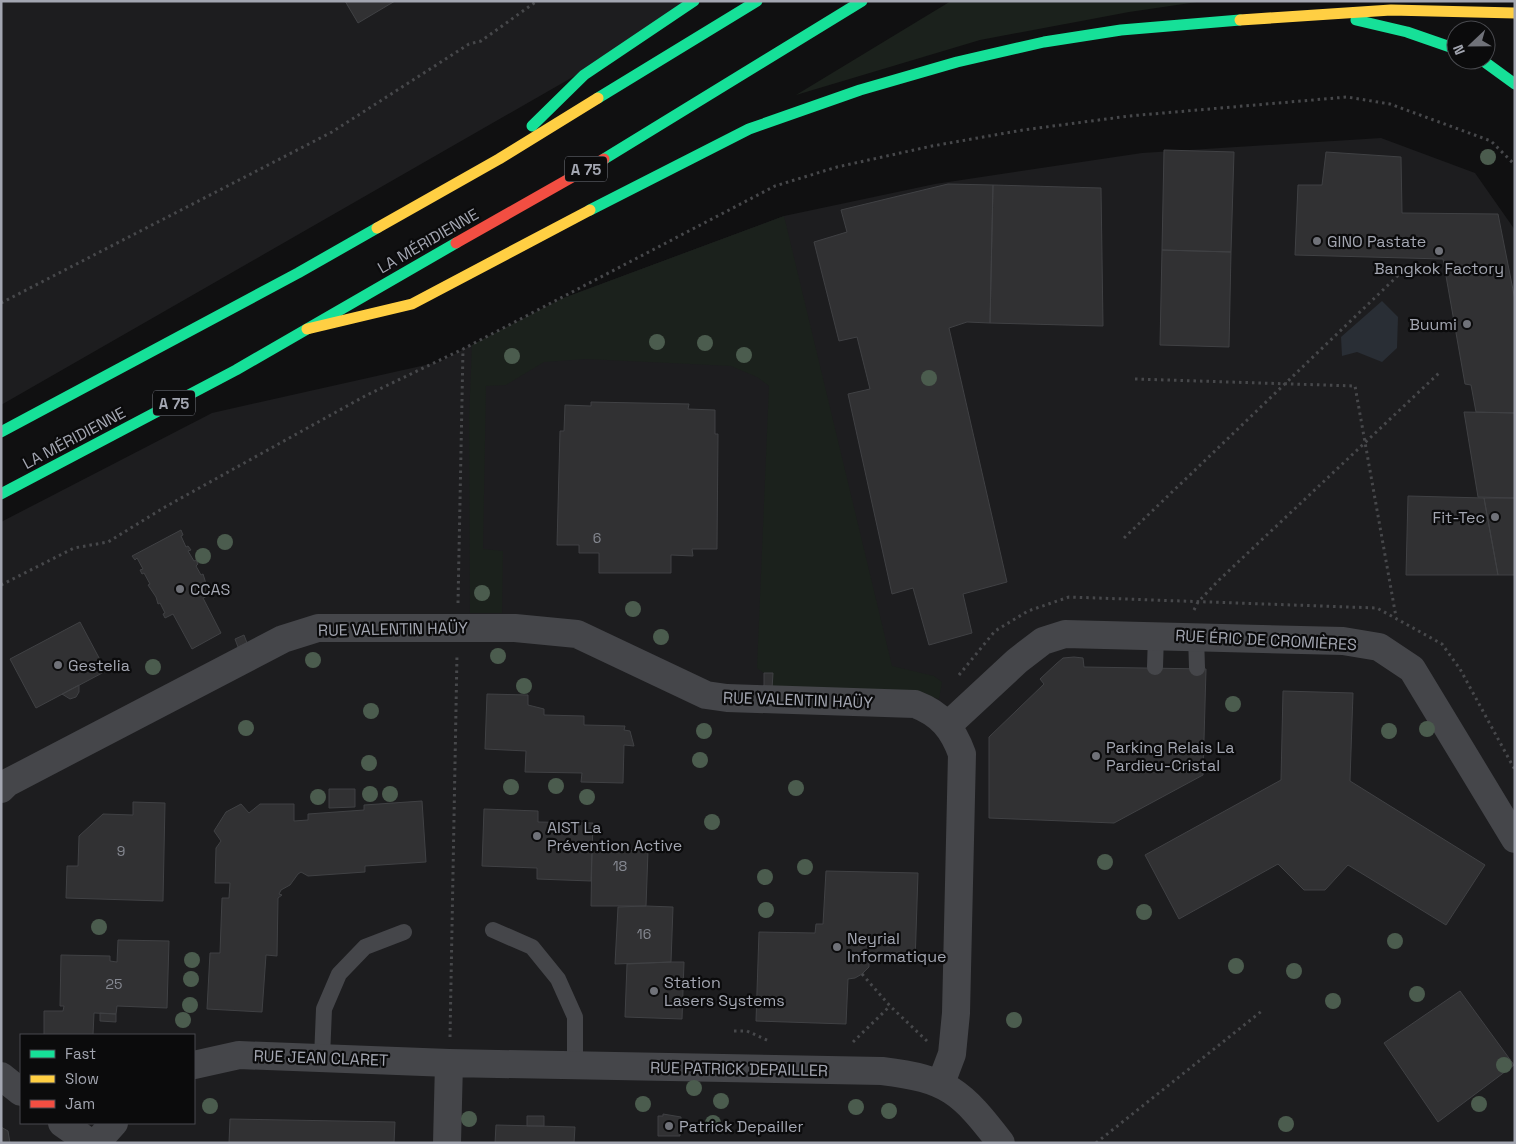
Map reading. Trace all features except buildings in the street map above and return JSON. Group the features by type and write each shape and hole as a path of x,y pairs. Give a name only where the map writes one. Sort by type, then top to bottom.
{"highway":[{"path":"499,159 584,75 694,1"},
{"path":"1,432 298,273 499,159 758,1"},
{"name":"LA MÉRIDIENNE","path":"1,494 227,375 645,135 862,1"},
{"path":"307,329 412,304 640,183 749,129 860,90 957,62 1044,42 1121,30 1323,13 1391,10 1515,13"},
{"path":"1323,13 1407,32 1446,46"},
{"path":"1496,70 1515,84"}],"street":[{"name":"RUE VALENTIN HAÜY","path":"1,788 7,783 283,640 318,628 515,628 577,634 706,695 727,698 915,704 930,710 955,734 962,754 956,1013 952,1054 941,1083"},
{"name":"RUE ÉRIC DE CROMIÈRES","path":"947,726 1017,661 1043,641 1065,634 1342,641 1379,647 1412,668 1515,839"},
{"name":"RUE JEAN CLARET","path":"195,1065 239,1055 449,1063"},
{"name":"RUE PATRICK DEPAILLER","path":"449,1063 882,1071 914,1075 941,1083 964,1098 1001,1143"},
{"path":"447,1143 449,1063"},
{"path":"1,1076 20,1091"},
{"path":"63,1124 90,1143"},
{"path":"96,1143 113,1124"}],"lane":[{"path":"1155,667 1156,635"},
{"path":"1196,636 1197,668"},
{"path":"493,930 532,947 558,979 575,1018 575,1066"},
{"path":"322,1058 324,1009 339,974 365,947 404,932"}],"path":[{"path":"1,303 332,132 469,44 481,41 537,1"},
{"path":"1,585 74,548 108,542 165,507 365,396 463,349 775,186 837,167 932,146 1128,116 1347,97 1390,104 1491,141 1515,165"},
{"path":"1124,538 1176,486 1409,266"},
{"path":"459,593 463,349"},
{"path":"1196,636 1194,612 1198,602 1439,373"},
{"path":"1136,379 1355,386 1397,618"},
{"path":"449,1063 457,672"},
{"path":"843,1042 852,1042 890,1006 862,974"},
{"path":"1096,1143 1263,1010"},
{"path":"734,1031 746,1032 770,1041"}],"shaded area":[{"path":"1,1 694,1 599,62 1,405"},
{"path":"951,1 1204,1 1129,12 980,40 796,95"},
{"path":"1381,138 1475,173 1515,230 1515,1143 1,1143 1,522 212,413 439,362 561,299 784,216 935,184 1142,153"},
{"path":"784,216 892,666 934,676 942,682 939,699 915,692 764,688 764,673 757,668 769,386 757,377 731,366 586,359 544,362 506,385 486,386 483,549 503,551 502,613 470,613 469,419 472,345 561,299"},
{"path":"1382,301 1398,317 1397,348 1382,362 1357,352 1342,356 1341,337"}],"traffic: fast":[{"path":"532,126 584,75 694,1"},
{"path":"598,98 757,1"},
{"path":"604,159 862,1"},
{"path":"590,210 749,129 860,90 957,62 1044,42 1121,30 1240,20"},
{"path":"1356,20 1407,32 1446,46"},
{"path":"1496,70 1515,84"},
{"path":"1,432 298,273 377,228"},
{"path":"1,494 236,370 456,243"}],"traffic: slow":[{"path":"1240,20 1391,10 1515,13"},
{"path":"377,228 499,159 598,98"},
{"path":"307,329 412,304 590,210"}],"traffic: jam":[{"path":"456,243 604,159"}],"place":[{"name":"GINO Pastate","path":"1317,241"},
{"name":"Bangkok Factory","path":"1439,251"},
{"name":"Buumi","path":"1467,324"},
{"name":"Fit-Tec","path":"1495,517"},
{"name":"CCAS","path":"180,589"},
{"name":"Gestelia","path":"58,665"},
{"name":"Parking Relais La Pardieu-Cristal","path":"1096,756"},
{"name":"AIST La Prévention Active","path":"537,836"},
{"name":"Neyrial Informatique","path":"837,947"},
{"name":"Station Lasers Systems","path":"654,991"},
{"name":"Patrick Depailler","path":"669,1126"}]}
